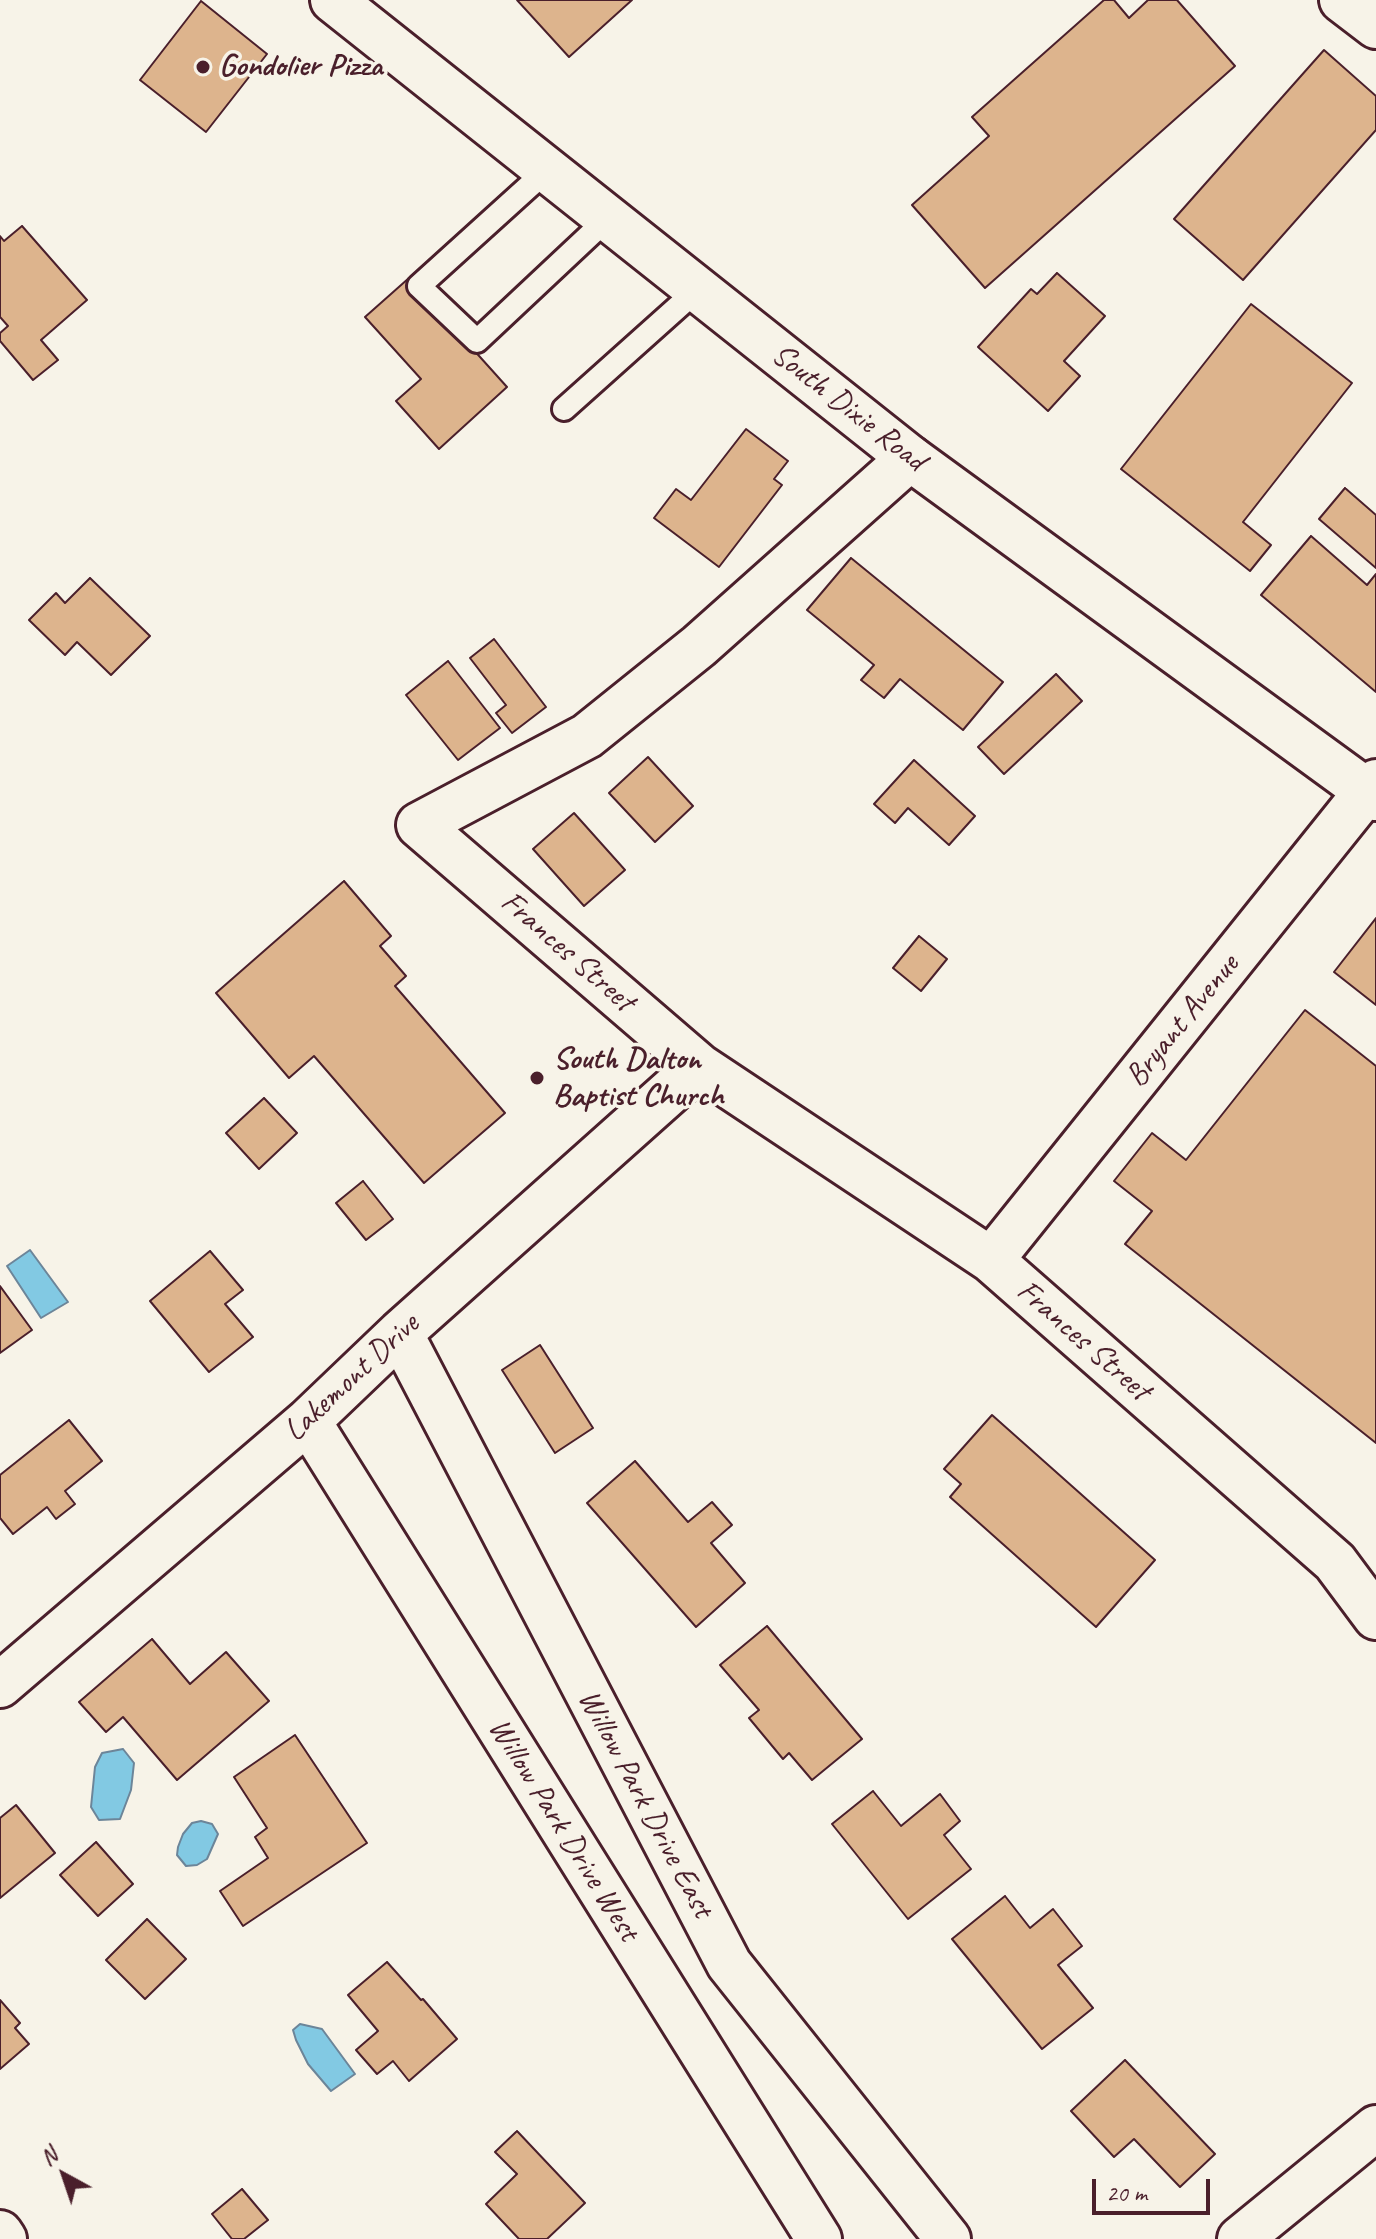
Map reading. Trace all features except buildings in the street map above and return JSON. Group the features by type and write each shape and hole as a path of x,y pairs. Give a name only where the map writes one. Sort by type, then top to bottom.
{"street":[{"name":"South Dixie Road","path":"333,0 910,458 1373,790"},
{"path":"1342,0 1376,26"},
{"name":"Frances Street","path":"910,458 699,646 587,736 419,825 699,1066 991,1260 1335,1562 1376,1617"},
{"name":"Bryant Avenue","path":"991,1260 1373,790"},
{"name":"Lakemont Drive","path":"0,1685 308,1421 400,1333 699,1066"},
{"name":"Willow Park Drive East","path":"400,1333 729,1964 948,2239"},
{"name":"Willow Park Drive West","path":"308,1421 819,2239"},
{"path":"1240,2239 1376,2128"},
{"path":"0,2233 4,2239"}],"lane":[{"path":"546,171 419,286 477,341 607,219"},
{"path":"564,409 697,290"}],"water":[{"path":"30,1250 68,1302 41,1318 7,1266"},
{"path":"123,1749 134,1763 131,1790 120,1819 99,1820 91,1807 95,1767 102,1753"},
{"path":"201,1821 212,1824 218,1834 207,1859 197,1865 186,1866 177,1855 178,1847 192,1823"},
{"path":"300,2024 322,2029 355,2074 331,2091 308,2064 296,2040 293,2030"}],"place":[{"name":"Gondolier Pizza","path":"203,67"},
{"name":"South Dalton Baptist Church","path":"537,1078"}]}
